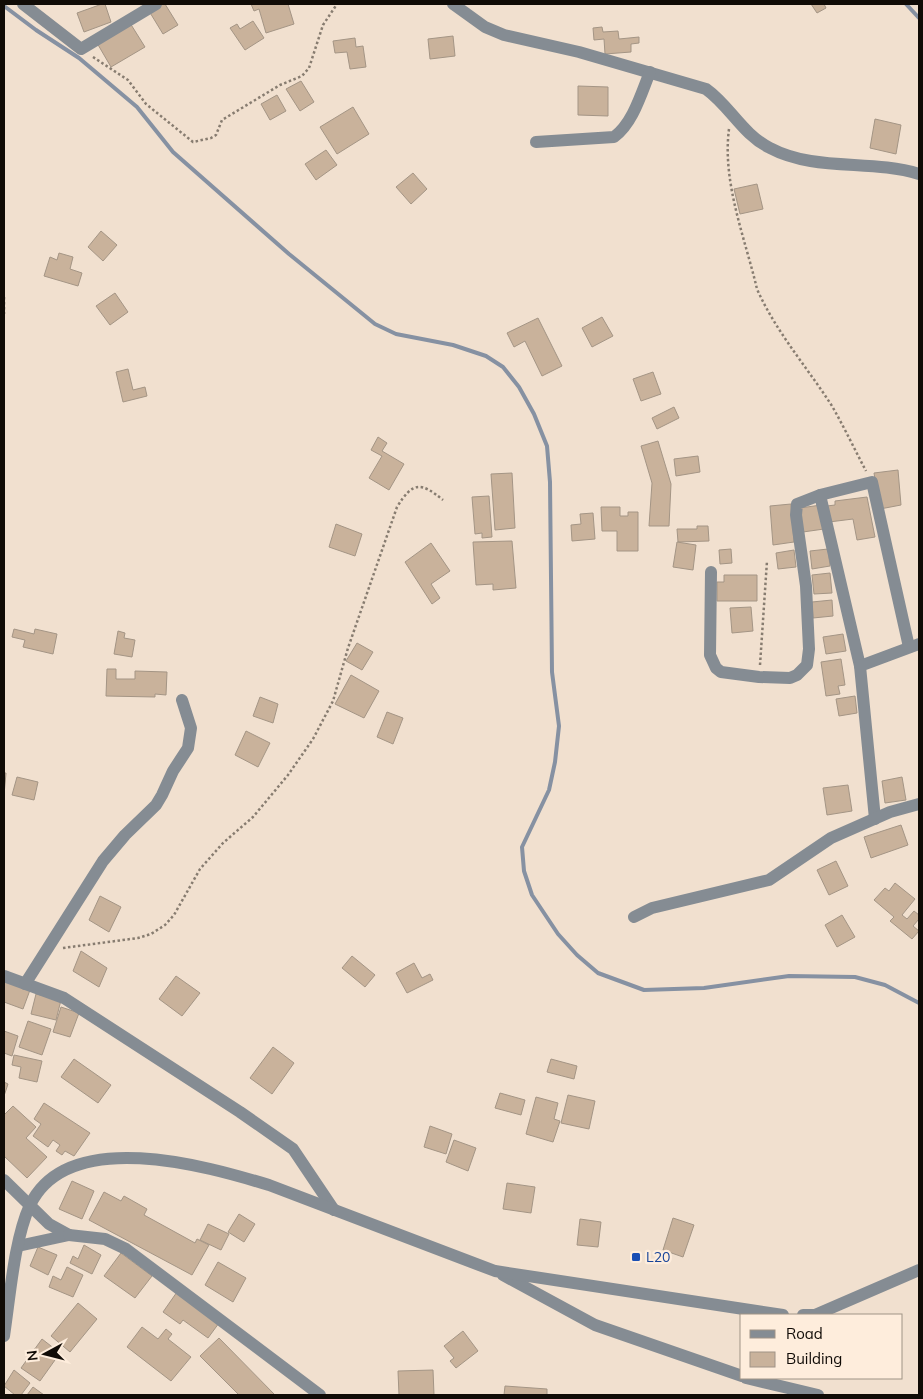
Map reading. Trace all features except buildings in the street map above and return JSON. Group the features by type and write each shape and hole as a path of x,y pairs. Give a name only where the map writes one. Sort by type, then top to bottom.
{"street":[{"path":"23,4 80,49 156,4"},
{"path":"453,4 486,27 504,35 579,52 706,89 715,95 745,131 770,149 797,158 919,174"},
{"path":"536,142 614,136 622,131 629,120 650,72"},
{"path":"711,572 710,655 712,663 722,672 759,677 790,678 802,671 808,662 806,586 796,508 800,501 820,494 872,482 914,645 860,666"},
{"path":"820,494 860,666 875,818"},
{"path":"25,984 103,861 125,834 156,805 173,771 188,748 191,728 182,700"},
{"path":"634,917 652,908 769,880 813,849 875,818 919,804"},
{"path":"4,976 64,998 240,1112 293,1149 334,1210"},
{"path":"4,1336 18,1246 30,1205 45,1184 68,1168 96,1160 127,1157 160,1160 235,1175 269,1185 495,1270 595,1324 740,1375"},
{"path":"4,1180 49,1224 69,1235"},
{"path":"18,1246 69,1235 105,1239 126,1249 320,1395"},
{"path":"4,1270 16,1263"},
{"path":"495,1270 777,1314"},
{"path":"817,1314 919,1270"},
{"path":"750,1379 818,1395"}],"path":[{"path":"80,49 128,80 146,104 193,142 201,142 216,135 222,120 280,85 302,76 309,68 323,26 337,4"},
{"path":"731,115 727,146 729,171 757,289 763,304 832,407 872,482"},
{"path":"4,297 6,301 4,314"},
{"path":"47,950 138,938 151,934 169,920 200,869 223,843 253,816 288,775 313,739 333,701 348,648 397,506 406,492 415,487 427,487 443,500"},
{"path":"759,677 767,561"}],"waterway":[{"path":"906,4 919,18"},
{"path":"4,6 79,58 137,107 173,152 289,254 375,324 396,334 453,345 486,356 503,367 519,387 534,414 547,446 550,482 552,672 559,726 555,762 549,790 522,847 524,871 532,895 558,934 577,955 598,973 644,990 704,988 789,976 855,977 885,985 919,1003"}],"place":[{"name":"L20","path":"636,1257"}]}
